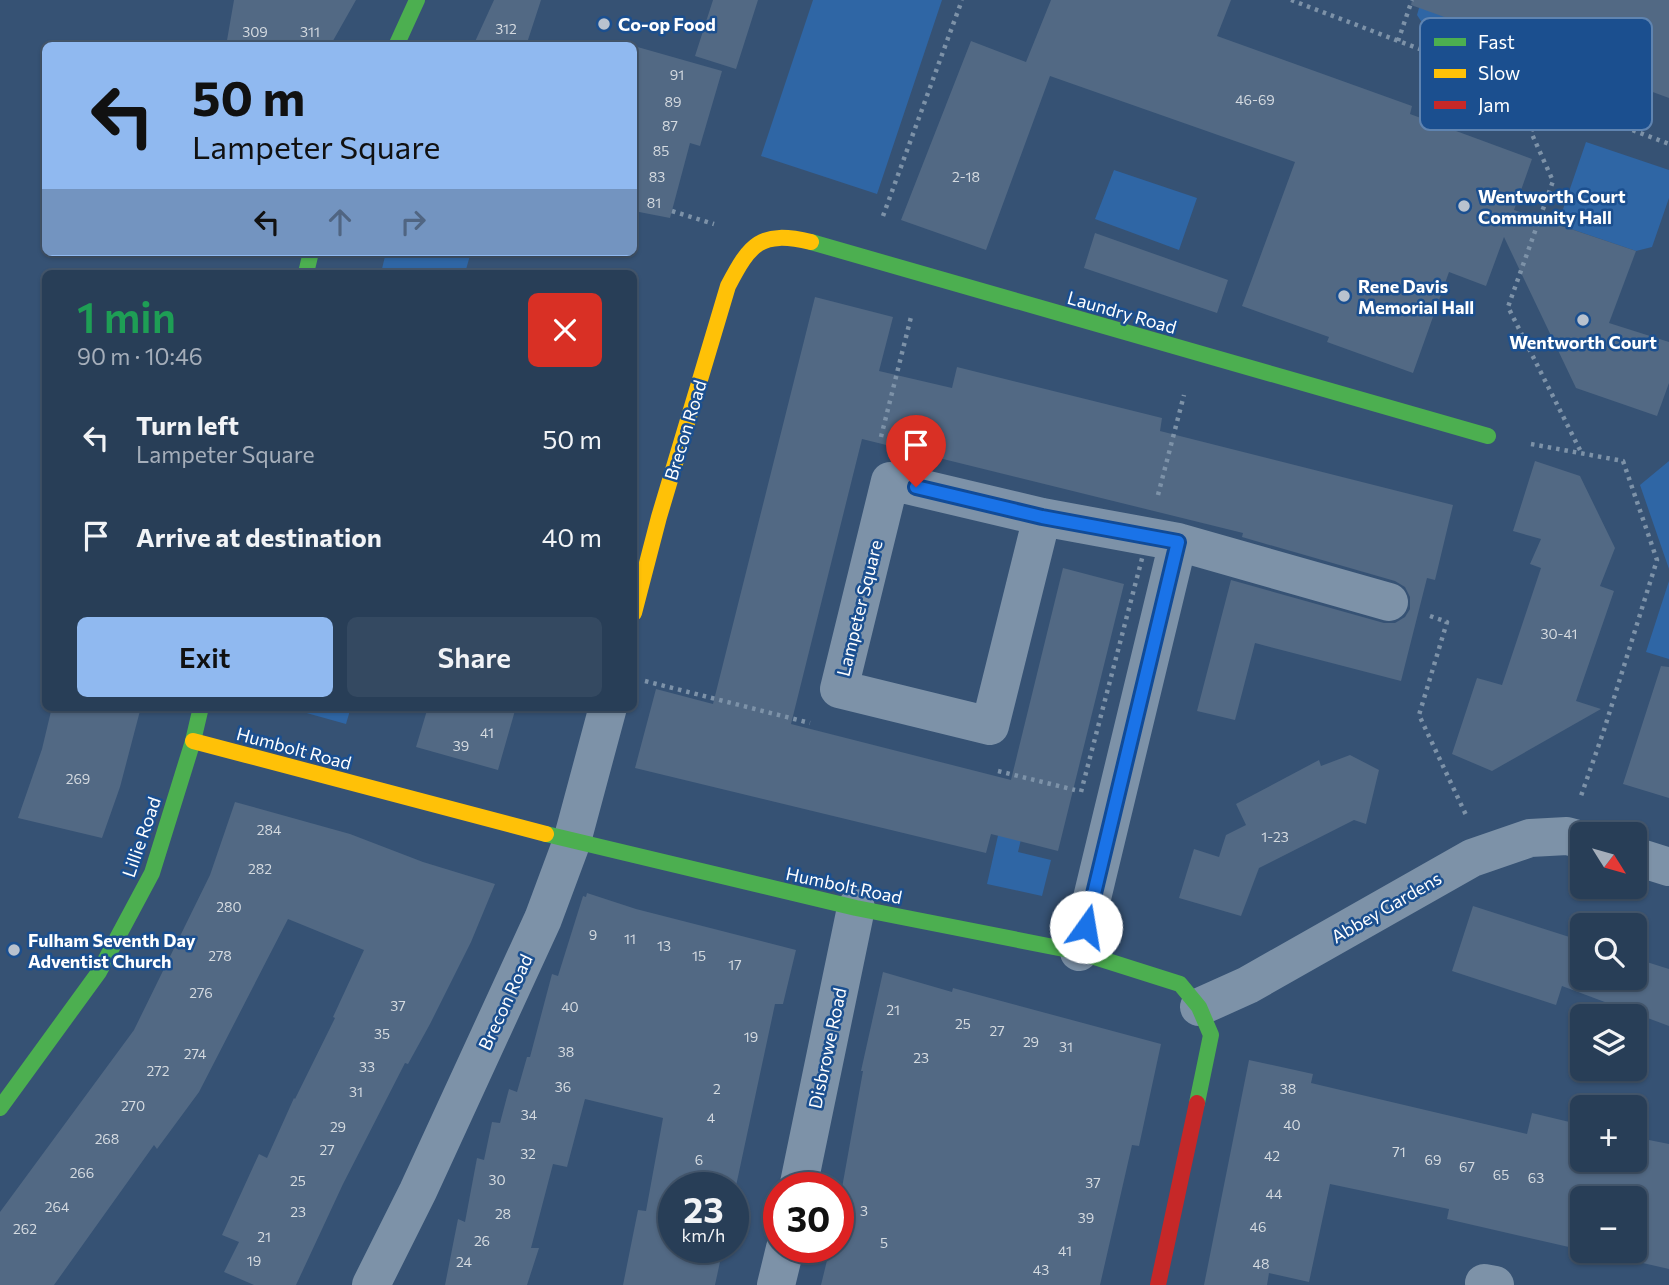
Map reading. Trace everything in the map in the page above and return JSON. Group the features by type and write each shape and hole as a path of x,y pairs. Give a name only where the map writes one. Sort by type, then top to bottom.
{"street":[{"path":"398,42 417,0"},
{"name":"Laundry Road","path":"748,251 766,239 784,237 868,257 1488,436"},
{"name":"Brecon Road","path":"637,601 659,517 728,286 748,251"},
{"name":"Lampeter Square","path":"1042,517 990,726 839,689 890,481 1042,517 1164,533 1389,602"},
{"path":"1079,953 1164,533"},
{"name":"Lillie Road","path":"0,1108 99,972 152,873 200,711"},
{"name":"Brecon Road","path":"372,1285 543,919 572,841 607,711"},
{"name":"Humbolt Road","path":"193,741 572,841 856,908 1079,953 1180,984 1199,1007 1211,1035 1158,1285"},
{"name":"Abbey Gardens","path":"1199,1007 1248,985 1472,858 1530,838 1570,838"},
{"path":"1647,860 1669,867"},
{"name":"Disbrowe Road","path":"801,1172 856,908"},
{"path":"776,1285 781,1263"}],"path":[{"path":"868,257 962,0"},
{"path":"1291,0 1420,49"},
{"path":"1398,41 1412,0"},
{"path":"1532,130 1553,181 1508,307 1582,453"},
{"path":"1633,130 1669,144"},
{"path":"880,443 921,273"},
{"path":"1158,498 1194,353"},
{"path":"1488,436 1623,461 1657,561 1604,730 1579,822"},
{"path":"1081,792 1164,533 1154,511"},
{"path":"1447,622 1419,715 1484,854"},
{"path":"637,679 809,723"}],"shaded area":[{"path":"813,0 942,0 877,194 761,156"},
{"path":"1421,1 1470,18 1420,20 1417,15"},
{"path":"1586,142 1669,170 1669,198 1652,247 1636,251 1568,228 1562,212"},
{"path":"1114,170 1197,198 1179,250 1095,219"},
{"path":"385,256 470,256 466,270 382,270"},
{"path":"1669,461 1669,569 1640,485"},
{"path":"1669,581 1669,659 1646,652"},
{"path":"299,711 350,711 346,724"},
{"path":"1009,787 1032,793 1018,852 1051,860 1042,896 987,884"}],"building":[{"path":"234,0 356,0 332,42 227,42"},
{"path":"494,0 541,0 527,42 475,42"},
{"path":"713,0 758,0 736,69 695,56"},
{"path":"1051,0 1231,0 1217,36 1412,106 1410,114 1420,118 1420,130 1453,130 1532,159 1514,210 1636,251 1609,323 1669,342 1669,383 1657,416 1576,388 1504,237 1486,286 1449,272 1413,373 1327,342 1329,337 1242,306 1295,162 1050,76 986,250 901,220 971,41 1026,62"},
{"path":"1412,0 1669,0 1669,98 1652,92 1652,18 1447,18 1411,5"},
{"path":"637,47 722,71 700,146 690,143 670,218 637,212"},
{"path":"1095,233 1228,280 1217,313 1084,268"},
{"path":"815,297 893,317 879,371 952,388 957,367 1162,418 1160,431 1453,505 1435,580 1427,578 1401,681 1255,643 1235,720 1197,711 1231,580 1384,623 1395,623 1405,617 1410,609 1410,597 1405,587 1395,581 1242,537 1243,533 862,439 791,724 1011,780 1063,568 1124,584 1058,851 991,834 986,853 635,768 656,689 713,704"},
{"path":"1535,461 1580,476 1615,548 1600,586 1614,591 1576,701 1601,709 1492,771 1452,754 1477,678 1502,685 1541,568 1530,564 1541,539 1513,531"},
{"path":"1661,666 1669,667 1669,798 1623,784"},
{"path":"51,711 140,711 120,787 102,838 18,818 42,749"},
{"path":"427,711 515,711 498,770 416,747"},
{"path":"1350,755 1379,770 1366,824 1354,820 1259,868 1241,916 1179,898 1194,849 1219,857 1226,835 1246,825 1236,804 1319,760 1321,766"},
{"path":"235,802 350,834 423,862 495,884 471,942 343,1184 296,1285 254,1285 224,1272 239,1242 222,1235 259,1154 267,1158 335,1018 333,1017 364,950 288,919 199,1092 157,1149 154,1145 54,1285 0,1285 0,1212 134,1030 210,875"},
{"path":"587,893 636,909 796,950 783,1004 775,1004 739,1172 658,1172 658,1263 720,1263 715,1285 623,1285 638,1210 646,1211 663,1118 585,1099 567,1167 553,1164 531,1248 539,1248 527,1285 445,1285 458,1219 465,1222 477,1158 484,1160 492,1122 500,1123 509,1089 517,1092 527,1057 530,1057 552,974 558,976 583,896 586,897"},
{"path":"1473,906 1570,937 1570,989 1562,986 1556,1005 1452,971"},
{"path":"1647,962 1669,969 1669,1026 1647,1018 1647,1004 1610,1004 1573,990 1647,990"},
{"path":"883,972 1161,1044 1139,1146 1132,1145 1100,1285 821,1285 826,1263 854,1263 854,1172 845,1172 861,1071"},
{"path":"1249,1060 1313,1074 1311,1083 1527,1134 1532,1113 1570,1122 1570,1172 1647,1172 1647,1140 1669,1144 1669,1269 1643,1263 1647,1263 1647,1186 1570,1186 1570,1247 1447,1219 1449,1209 1330,1184 1309,1282 1269,1273 1267,1285 1204,1285"}],"traffic: fast":[{"path":"398,42 417,0"},
{"path":"811,242 1488,436"},
{"path":"307,270 310,256"},
{"path":"0,1108 99,972 152,873 200,711"},
{"path":"546,834 856,908 1079,952 1180,984 1199,1007 1211,1035 1197,1103"}],"traffic: slow":[{"path":"637,601 659,517 728,286 750,250 759,244 780,238 811,242"},
{"path":"193,741 546,834"}],"traffic: jam":[{"path":"1158,1285 1197,1103"}],"place":[{"name":"Co-op Food","path":"604,24"},
{"name":"Wentworth Court Community Hall","path":"1464,206"},
{"name":"Rene Davis Memorial Hall","path":"1344,296"},
{"name":"Wentworth Court","path":"1583,320"},
{"name":"Fulham Seventh Day Adventist Church","path":"14,950"}],"route":[{"path":"916,487 1042,517 1178,542 1086,927"}]}
